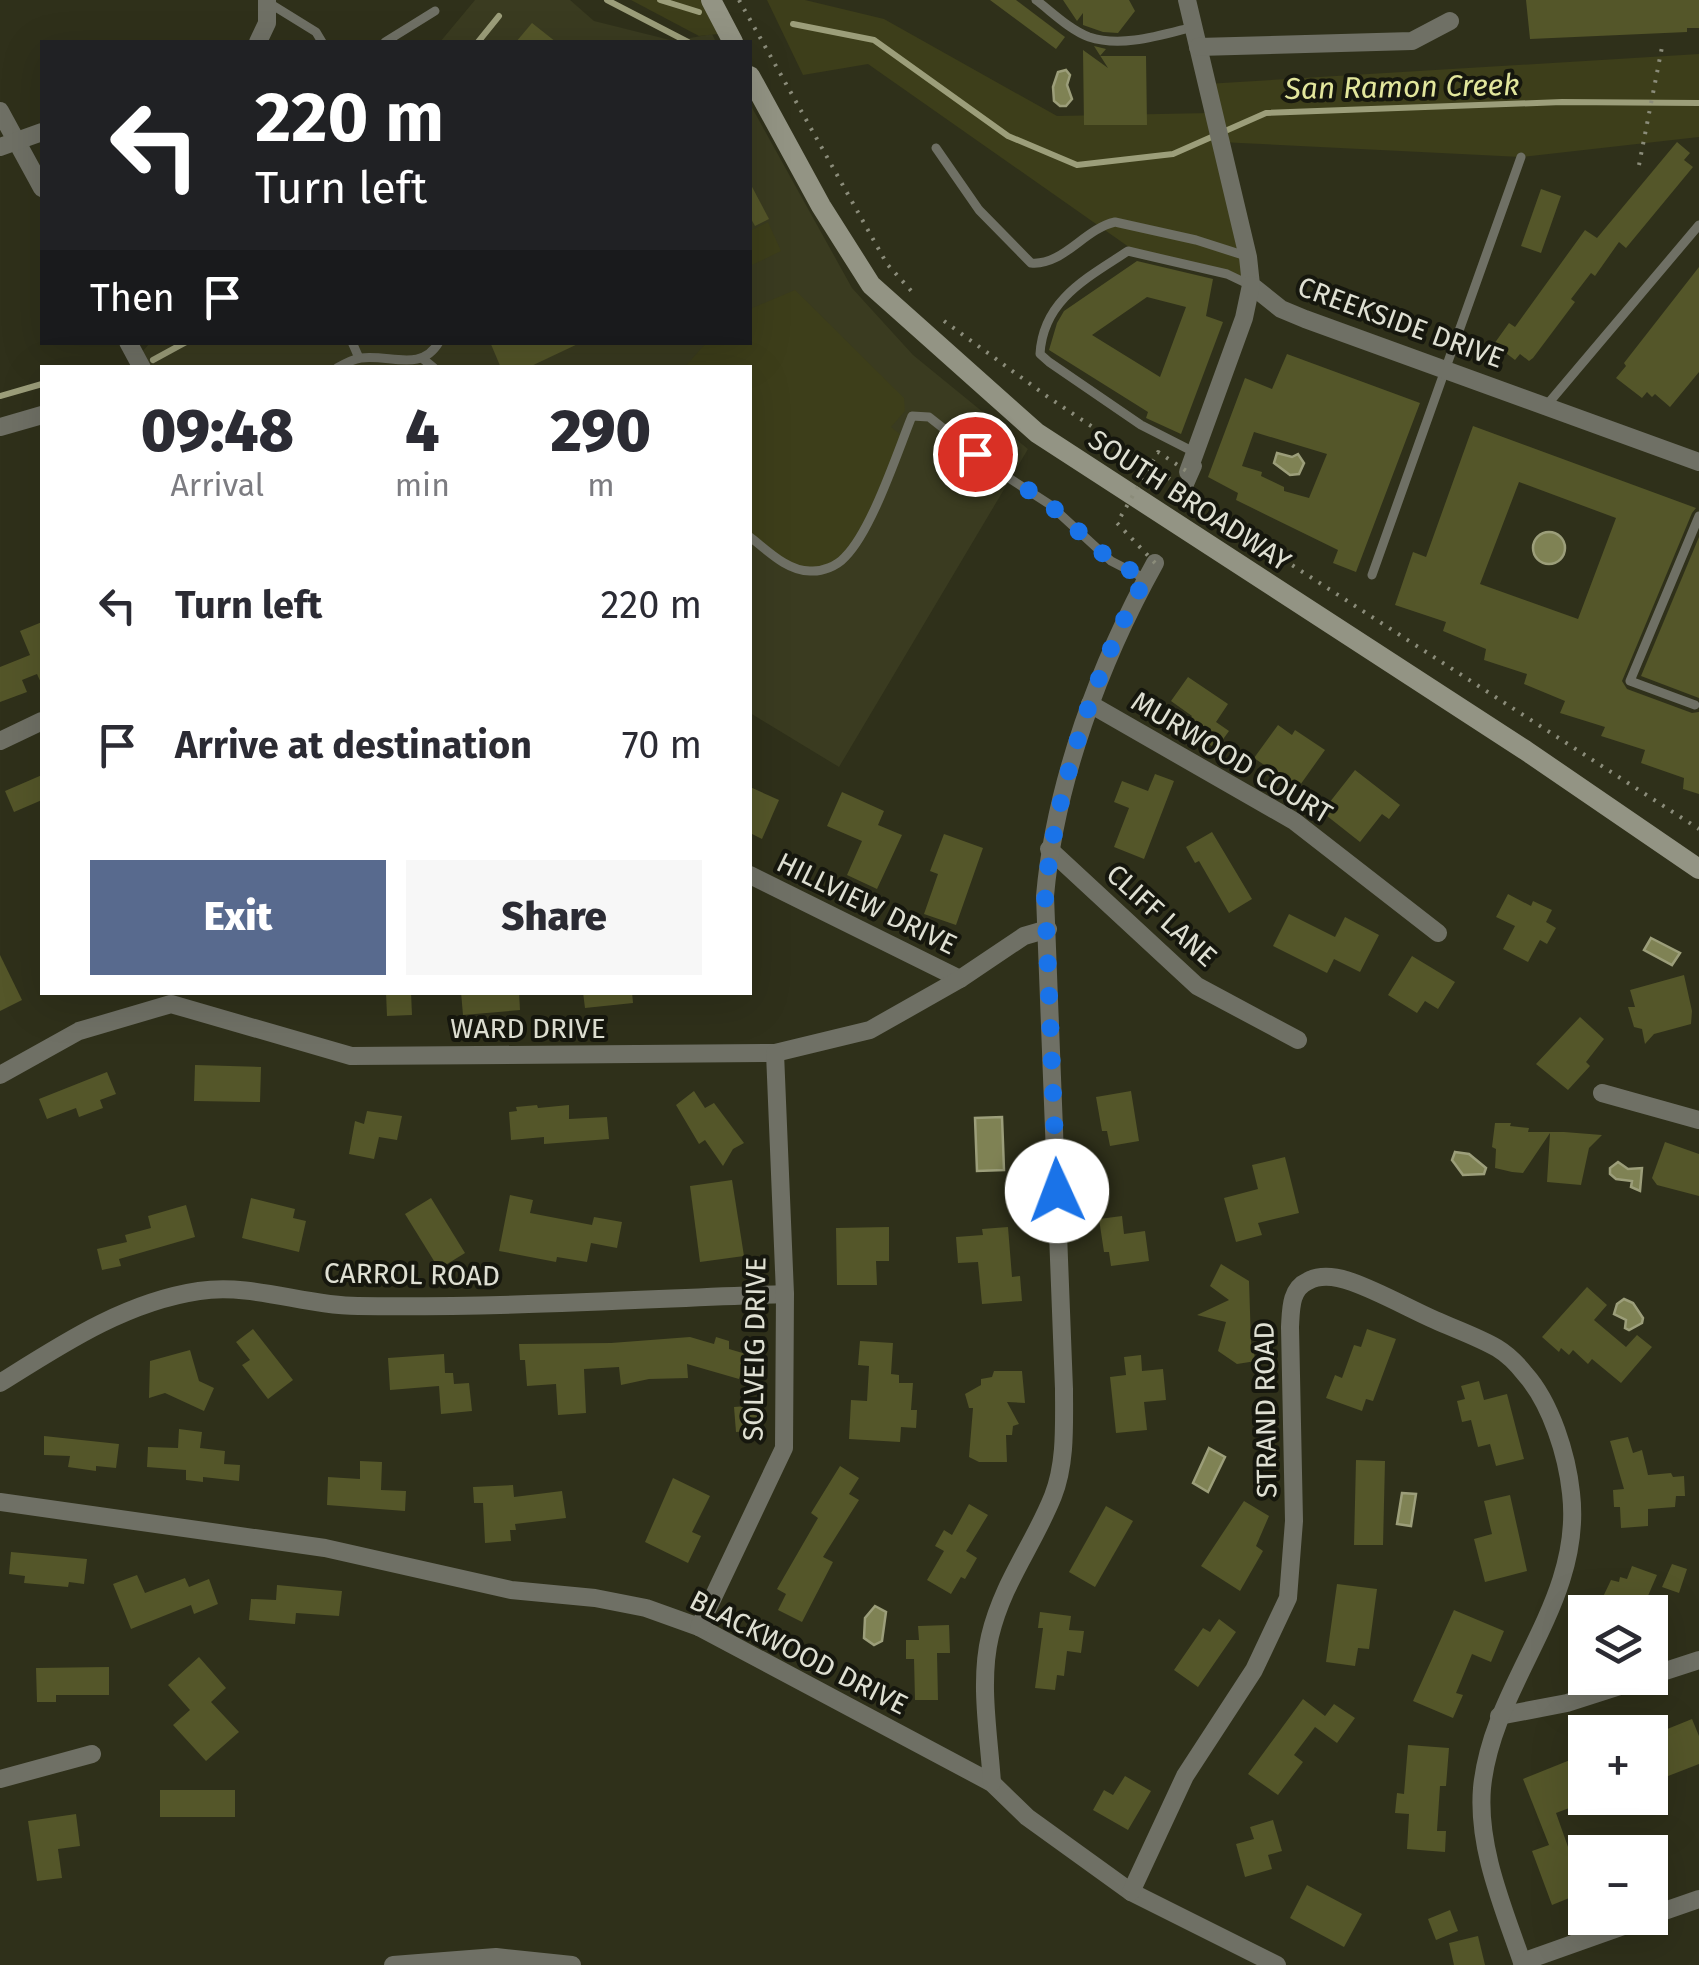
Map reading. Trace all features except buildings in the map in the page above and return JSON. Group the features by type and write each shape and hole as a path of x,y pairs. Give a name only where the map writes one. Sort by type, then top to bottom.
{"main road":[{"path":"711,0 732,40"},
{"name":"SOUTH BROADWAY","path":"752,80 821,206 872,285 1037,433 1526,750 1699,869"}],"street":[{"path":"1186,482 1244,318 1251,286 1248,257 1187,0"},
{"path":"259,40 268,23 267,1"},
{"path":"1198,47 1412,41 1450,21"},
{"path":"0,110 8,145 40,185"},
{"path":"8,145 40,133"},
{"name":"CREEKSIDE DRIVE","path":"1251,286 1305,319 1699,462"},
{"path":"1186,482 1253,319"},
{"path":"0,427 40,416"},
{"path":"992,1782 985,1677 988,1641 1009,1578 1054,1493 1062,1457 1063,1370 1045,896 1049,849 1090,704 1151,571"},
{"name":"MURWOOD COURT","path":"1090,704 1294,820 1438,933"},
{"path":"0,740 40,722"},
{"name":"CLIFF LANE","path":"1049,849 1196,986 1298,1040"},
{"name":"HILLVIEW DRIVE","path":"752,876 960,979"},
{"name":"WARD DRIVE","path":"0,1075 79,1031 171,1004 351,1056 775,1054 870,1030 960,979 1024,936 1048,929"},
{"name":"SOLVEIG DRIVE","path":"699,1627 784,1448 786,1294 775,1054"},
{"path":"1602,1093 1699,1120"},
{"name":"STRAND ROAD","path":"1131,1892 1185,1776 1254,1670 1288,1598 1294,1521 1290,1327 1293,1296 1304,1282 1324,1276 1350,1282 1499,1349 1526,1375 1545,1403 1571,1493 1567,1569 1499,1716 1482,1788 1483,1831 1522,1963"},
{"name":"CARROL ROAD","path":"0,1383 70,1338 142,1304 201,1290 244,1289 348,1306 396,1307 786,1294"},
{"name":"BLACKWOOD DRIVE","path":"0,1502 325,1548 511,1590 595,1598 646,1608 699,1627 992,1782 1027,1817 1131,1892 1277,1965"},
{"path":"1668,1670 1699,1660"},
{"path":"1499,1716 1594,1695"},
{"path":"0,1780 92,1754"},
{"path":"1668,1910 1699,1899"},
{"path":"1522,1963 1599,1935"},
{"path":"393,1965 496,1957 572,1965"}],"lane":[{"path":"1036,0 1088,37 1114,41 1148,38 1193,27"},
{"path":"267,1 316,32 321,40"},
{"path":"388,40 435,11"},
{"path":"936,148 979,210 1031,263 1046,264 1102,225 1114,222 1196,240 1248,257"},
{"path":"1372,575 1521,157"},
{"path":"1546,406 1699,225"},
{"path":"1194,452 1141,426 1050,362 1040,354 1040,341 1056,303 1074,286 1128,251 1227,274 1251,286"},
{"path":"353,345 359,358"},
{"path":"344,365 359,358 410,362 432,354 438,345"},
{"path":"422,358 430,365"},
{"path":"752,538 798,570 822,570 838,564 848,556 864,528 912,416 929,417 995,469 1049,504 1111,561 1151,571"},
{"path":"1696,705 1630,681 1699,516"}],"path":[{"path":"1639,164 1664,42"},
{"path":"1151,571 1116,524 1158,452 1186,482"}],"shaded area":[{"path":"475,0 570,0 594,21 670,40 442,40"},
{"path":"631,0 711,0 728,33 699,36"},
{"path":"767,0 805,0 884,19 1057,116 1211,113 1206,84 1699,54 1699,137 1521,157 1220,142 1251,285 1136,252 868,64 803,75"},
{"path":"712,34 715,40 679,40"},
{"path":"1066,70 1072,99 1066,106 1060,106 1054,101 1053,87 1058,72"},
{"path":"752,108 852,288 913,355 1028,449 839,767 752,714 752,365 142,365 140,354 148,345 752,345"},
{"path":"768,222 781,251 752,265 752,230"},
{"path":"795,290 904,398 905,411 891,427 901,435 867,522 839,560 822,569 795,565 752,535 752,365 687,365 704,345 752,345 752,308"},
{"path":"1277,453 1292,457 1298,454 1304,463 1299,474 1290,475 1274,463"},
{"path":"1549,532 1560,537 1565,548 1560,559 1549,564 1538,559 1533,548 1538,537"},
{"path":"1651,938 1680,953 1672,965 1644,950"},
{"path":"1002,1117 1004,1170 977,1171 975,1118"},
{"path":"1455,1152 1469,1154 1486,1168 1484,1174 1463,1175 1452,1160"},
{"path":"1618,1162 1628,1169 1642,1168 1640,1191 1631,1187 1632,1181 1610,1174 1610,1168"},
{"path":"1624,1299 1633,1303 1643,1318 1642,1323 1629,1330 1625,1328 1626,1320 1614,1314 1617,1304"},
{"path":"1209,1448 1225,1457 1208,1492 1193,1483"},
{"path":"1402,1493 1416,1494 1411,1526 1397,1524"},
{"path":"875,1606 886,1612 882,1641 874,1645 864,1638 865,1618"}],"waterway":[{"path":"607,0 684,40"},
{"name":"San Ramon Creek","path":"660,0 699,12"},
{"path":"480,40 499,16"},
{"name":"San Ramon Creek","path":"793,24 874,40 1008,136 1077,165 1173,154 1266,113 1562,102 1699,103"},
{"path":"153,360 180,345"},
{"path":"0,396 40,385"}],"route":[{"path":"975,454 1049,504 1111,561 1146,578 1090,704 1049,849 1045,896 1057,1191"}]}
